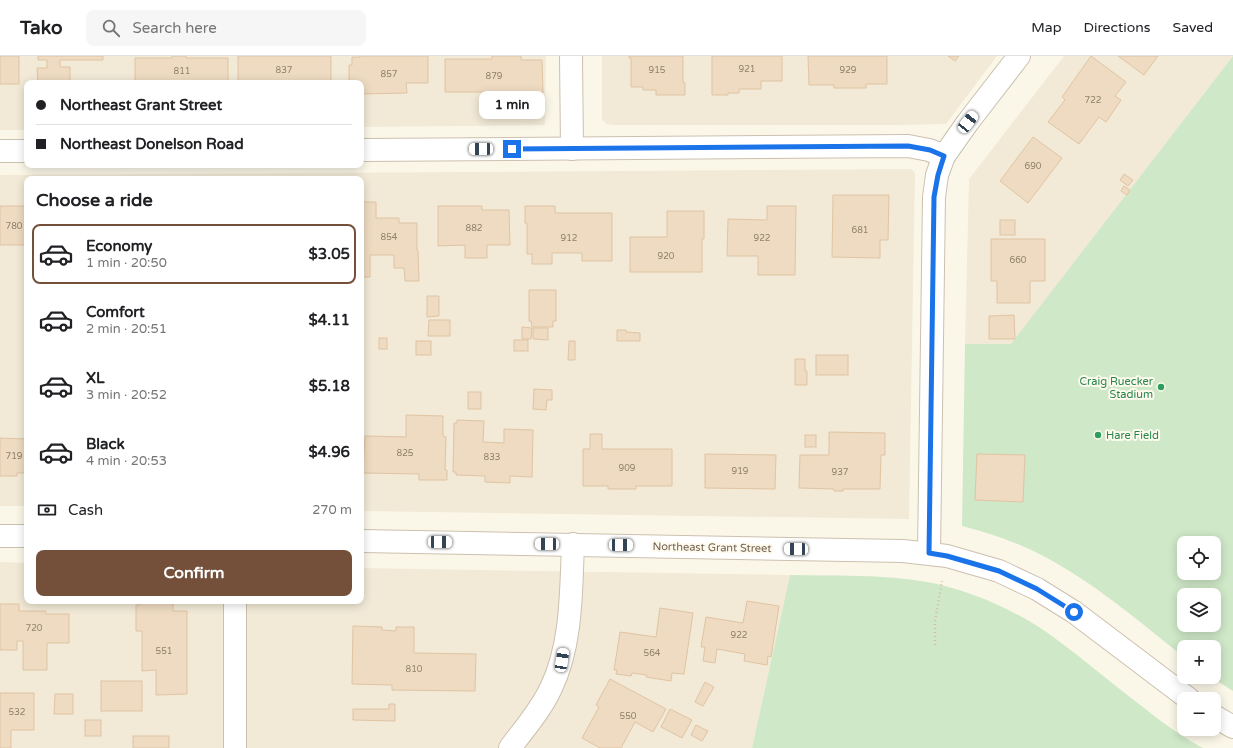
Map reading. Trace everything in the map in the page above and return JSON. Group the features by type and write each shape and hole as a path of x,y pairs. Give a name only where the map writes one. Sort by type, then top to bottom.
{"street":[{"path":"571,56 572,149"},
{"path":"929,553 934,197 938,175 944,156 1019,56"},
{"path":"364,150 908,146 930,150 944,156"},
{"path":"0,151 24,151"},
{"path":"0,536 24,536"},
{"name":"Northeast Grant Street","path":"364,541 903,551 947,556 999,571 1037,589 1074,612 1179,692"},
{"path":"510,748 532,719 551,688 562,660 569,617 573,544"},
{"path":"235,604 235,748"},
{"path":"1221,720 1233,727"}],"path":[{"path":"935,645 935,621 942,581"}],"shaded area":[{"path":"0,56 546,56 545,125 364,127 364,80 24,80 24,130 0,130"},
{"path":"602,56 997,56 946,124 612,125 607,124 602,120"},
{"path":"1064,56 1233,56 1011,345 965,344 969,179"},
{"path":"911,169 915,173 909,519 364,511 364,176 24,176 24,506 0,506 0,175"},
{"path":"0,562 24,563 24,604 364,604 364,568 790,575 752,748 0,748"}],"green space":[{"name":"Hare Field","path":"1233,56 1233,691 1221,683 1221,640 1177,640 1177,651 1105,595 1064,568 1006,539 962,526 965,344 1011,344"},
{"path":"790,575 858,576 910,579 961,590 978,596 1011,611 1042,629 1177,732 1177,736 1182,736 1203,748 752,748"}],"building":[{"path":"0,56 19,56 19,84 0,84"},
{"path":"38,56 103,56 103,60 60,60 60,67 70,67 70,80 38,80 37,68 47,68 47,60 38,60"},
{"path":"172,56 186,56 186,58 228,58 228,80 135,80 135,58 172,58"},
{"path":"238,56 331,56 331,80 238,80"},
{"path":"428,56 428,83 406,83 407,93 364,94 364,80 349,80 349,65 352,65 352,57"},
{"path":"492,56 521,56 521,60 542,60 543,93 522,93 522,99 494,99 494,92 445,92 445,59 492,59"},
{"path":"629,56 683,56 683,83 685,83 685,95 656,95 656,90 643,90 643,87 631,87 631,58 629,58"},
{"path":"712,56 782,56 782,81 761,81 761,89 739,89 739,93 712,95"},
{"path":"808,56 887,56 887,84 866,84 866,88 834,88 834,85 809,85"},
{"path":"948,56 959,56 955,61"},
{"path":"1091,56 1126,82 1115,96 1121,100 1106,122 1099,117 1079,144 1048,122 1065,100 1062,97"},
{"path":"1118,56 1158,56 1144,75"},
{"path":"1033,137 1062,158 1028,203 1000,181"},
{"path":"1124,174 1133,180 1128,186 1120,180"},
{"path":"1124,186 1130,190 1127,195 1121,191"},
{"path":"833,195 889,195 888,240 880,240 880,258 832,257"},
{"path":"364,202 376,202 376,218 399,218 399,223 417,223 419,281 405,281 404,268 394,268 394,255 370,255 370,277 364,277"},
{"path":"0,206 24,206 24,245 0,245"},
{"path":"438,206 482,206 482,210 509,210 510,245 487,245 487,258 465,258 465,245 438,246"},
{"path":"525,206 555,206 555,213 612,213 612,261 582,261 582,253 552,253 552,264 532,264 532,254 527,254 527,223 525,223"},
{"path":"767,206 796,206 795,275 758,275 758,256 727,256 728,219 767,220"},
{"path":"667,211 704,211 702,272 630,272 630,237 667,237"},
{"path":"1000,220 1015,220 1015,235 1000,235"},
{"path":"991,239 1045,239 1045,281 1030,281 1030,303 997,303 997,281 991,281"},
{"path":"529,290 556,290 556,321 553,321 553,327 532,327 531,321 529,321"},
{"path":"427,296 439,296 439,316 427,317"},
{"path":"1014,315 1015,339 989,339 989,316"},
{"path":"429,320 450,320 450,336 428,336"},
{"path":"522,327 532,328 531,339 522,339"},
{"path":"533,328 548,328 548,340 533,339"},
{"path":"617,330 640,333 640,341 617,341"},
{"path":"379,338 387,338 387,349 379,349"},
{"path":"514,340 528,340 528,351 514,351"},
{"path":"416,341 431,341 431,355 416,355"},
{"path":"569,341 575,341 575,360 568,360"},
{"path":"816,355 848,355 848,375 816,375"},
{"path":"795,359 805,359 807,385 795,385"},
{"path":"534,389 552,390 552,400 547,400 546,410 533,409"},
{"path":"468,392 481,392 481,409 468,409"},
{"path":"406,415 443,416 443,436 446,437 445,470 447,470 447,480 419,480 419,474 364,473 365,436 406,437"},
{"path":"457,420 484,421 483,442 504,443 504,429 533,430 532,477 510,476 510,483 485,482 485,476 456,475 456,472 453,472 454,423 457,423"},
{"path":"829,432 885,433 885,455 881,455 880,489 843,489 843,491 834,491 834,489 799,488 800,455 829,455"},
{"path":"590,434 602,434 602,449 672,449 672,486 636,486 636,489 608,489 608,486 583,486 583,449 590,449"},
{"path":"805,435 816,435 816,447 805,447"},
{"path":"0,438 24,439 24,473 17,473 17,476 0,476"},
{"path":"705,454 776,455 775,489 705,488"},
{"path":"977,454 1025,455 1023,502 975,500"},
{"path":"747,601 779,606 771,657 768,656 767,665 744,661 745,654 717,649 715,663 703,661 705,647 701,647 706,617 743,623"},
{"path":"0,604 19,604 19,611 46,611 46,614 69,614 69,643 47,643 47,670 23,670 23,641 17,641 17,650 0,650"},
{"path":"173,604 173,611 187,611 187,694 156,695 156,670 142,671 142,631 136,631 136,605"},
{"path":"660,608 693,613 684,674 672,673 671,681 632,673 631,676 616,674 617,670 614,670 620,632 656,637"},
{"path":"353,626 382,627 382,630 396,631 396,627 414,627 414,653 476,654 475,691 392,690 392,685 352,684"},
{"path":"610,679 666,709 653,732 635,722 621,748 600,748 582,738 599,707 596,705"},
{"path":"101,681 142,681 142,711 101,711"},
{"path":"705,682 714,687 703,706 695,702"},
{"path":"0,693 34,693 34,730 11,730 11,748 0,748"},
{"path":"55,694 73,694 73,714 54,714"},
{"path":"389,704 395,704 395,721 353,720 353,709 389,709"},
{"path":"670,709 692,720 682,738 661,727"},
{"path":"85,720 101,720 101,736 85,736"},
{"path":"696,725 708,731 702,741 691,735"},
{"path":"133,736 169,736 169,748 133,748"}],"place":[{"name":"Craig Ruecker Stadium","path":"1161,387"},
{"name":"Hare Field","path":"1098,435"}],"route":[{"path":"512,149 908,146 930,150 944,156 938,175 934,197 929,553 947,556 999,571 1037,589 1074,612"}]}
